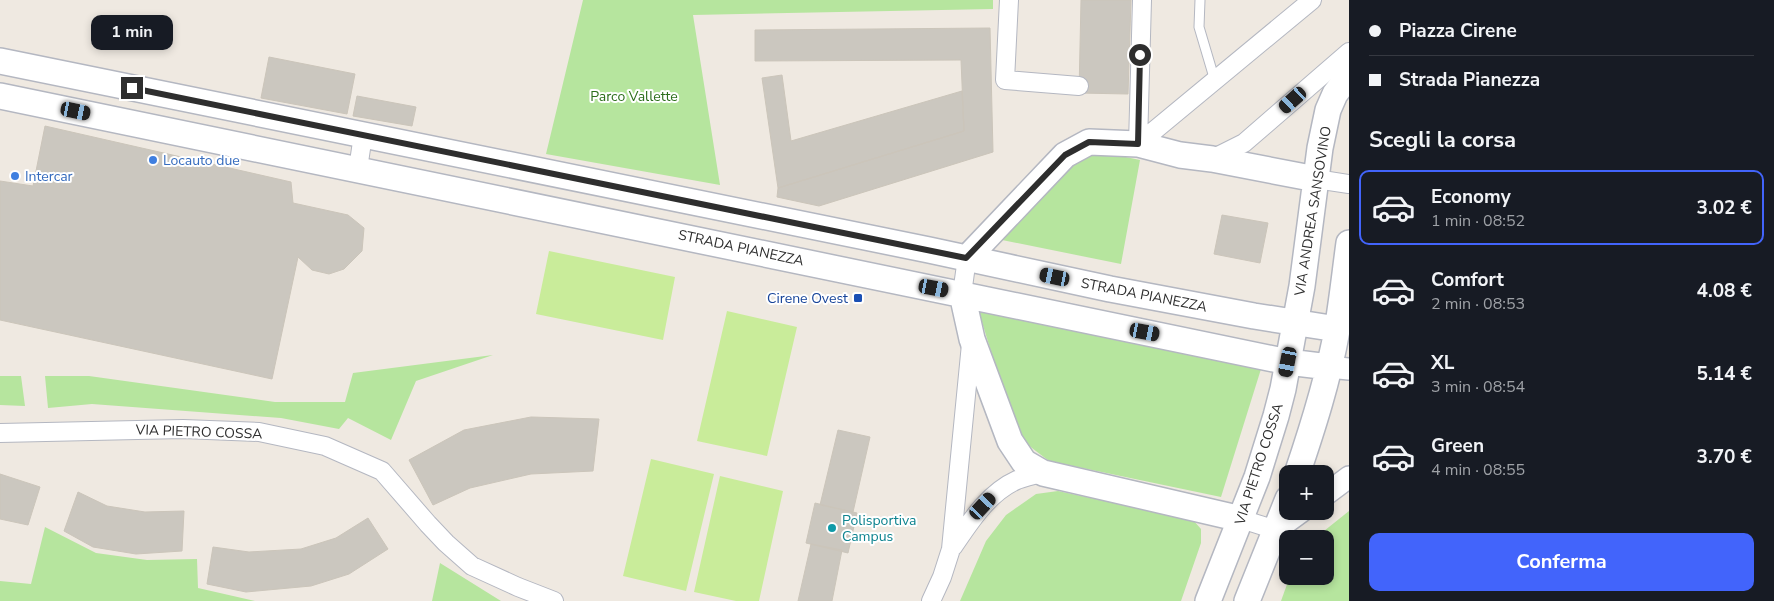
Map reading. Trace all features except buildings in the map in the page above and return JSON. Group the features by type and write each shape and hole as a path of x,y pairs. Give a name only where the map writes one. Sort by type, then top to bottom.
{"main road":[{"name":"STRADA PIANEZZA","path":"0,61 1110,289 1254,316 1343,330"},
{"name":"VIA ANDREA SANSOVINO","path":"1295,322 1320,148 1328,110 1335,94 1349,76"},
{"name":"STRADA PIANEZZA","path":"0,96 1288,362 1339,368"},
{"path":"966,258 1065,155 1089,142 1138,144 1180,155 1212,159 1316,180"},
{"path":"1299,465 1314,422 1339,368 1349,243"},
{"path":"962,294 972,339 1010,441 1024,462 1043,473 1241,519"},
{"name":"VIA PIETRO COSSA","path":"1208,601 1258,477 1276,416 1295,322"},
{"path":"1248,601 1280,520"}],"street":[{"path":"1009,0 1005,80 1079,86"},
{"path":"1138,144 1142,0"},
{"path":"1138,144 1312,0"},
{"path":"1212,159 1244,143 1349,52"},
{"path":"358,169 363,135"},
{"path":"1316,180 1349,184"},
{"path":"962,294 966,258"},
{"path":"931,601 942,577 951,549 972,339"},
{"name":"VIA PIETRO COSSA","path":"0,433 183,429 259,432 325,446 382,471 446,543 472,566 554,601"},
{"path":"951,549 972,518 994,495 1016,480 1043,473"},
{"path":"1334,488 1349,477"},
{"path":"1241,519 1276,530 1290,520"}],"lane":[{"path":"1200,0 1199,27 1215,81"}],"green space":[{"name":"Parco Vallette","path":"583,0 993,0 993,9 693,15 720,185 546,154"},
{"path":"1092,150 1140,160 1121,264 1002,240 1077,159"},
{"path":"549,251 675,277 663,340 536,314"},
{"path":"978,309 1261,369 1221,497 1049,461 1028,445 1012,420"},
{"path":"727,311 797,327 767,456 697,441"},
{"path":"493,355 416,381 391,440 348,418 339,429 281,418 92,404 48,408 45,376 89,376 275,402 345,402 353,373"},
{"path":"0,376 21,376 25,406 0,405"},
{"path":"651,459 714,474 686,591 623,576"},
{"path":"720,476 783,491 759,601 736,601 694,592"},
{"path":"1058,491 1193,520 1201,529 1201,543 1181,601 960,601 986,541 1006,515 1036,494"},
{"path":"1349,511 1349,601 1281,601 1287,585 1334,585 1334,530 1325,530"},
{"path":"45,527 96,553 147,560 197,559 198,588 255,601 0,601 0,581 31,584"},
{"path":"440,563 501,601 432,601"}],"place":[{"name":"Locauto due","path":"153,160"},
{"name":"Intercar","path":"15,176"},
{"name":"Cirene Ovest","path":"858,298"},
{"name":"Polisportiva Campus","path":"832,528"}],"route":[{"path":"132,88 966,258 1065,155 1089,142 1138,144 1140,55"}]}
